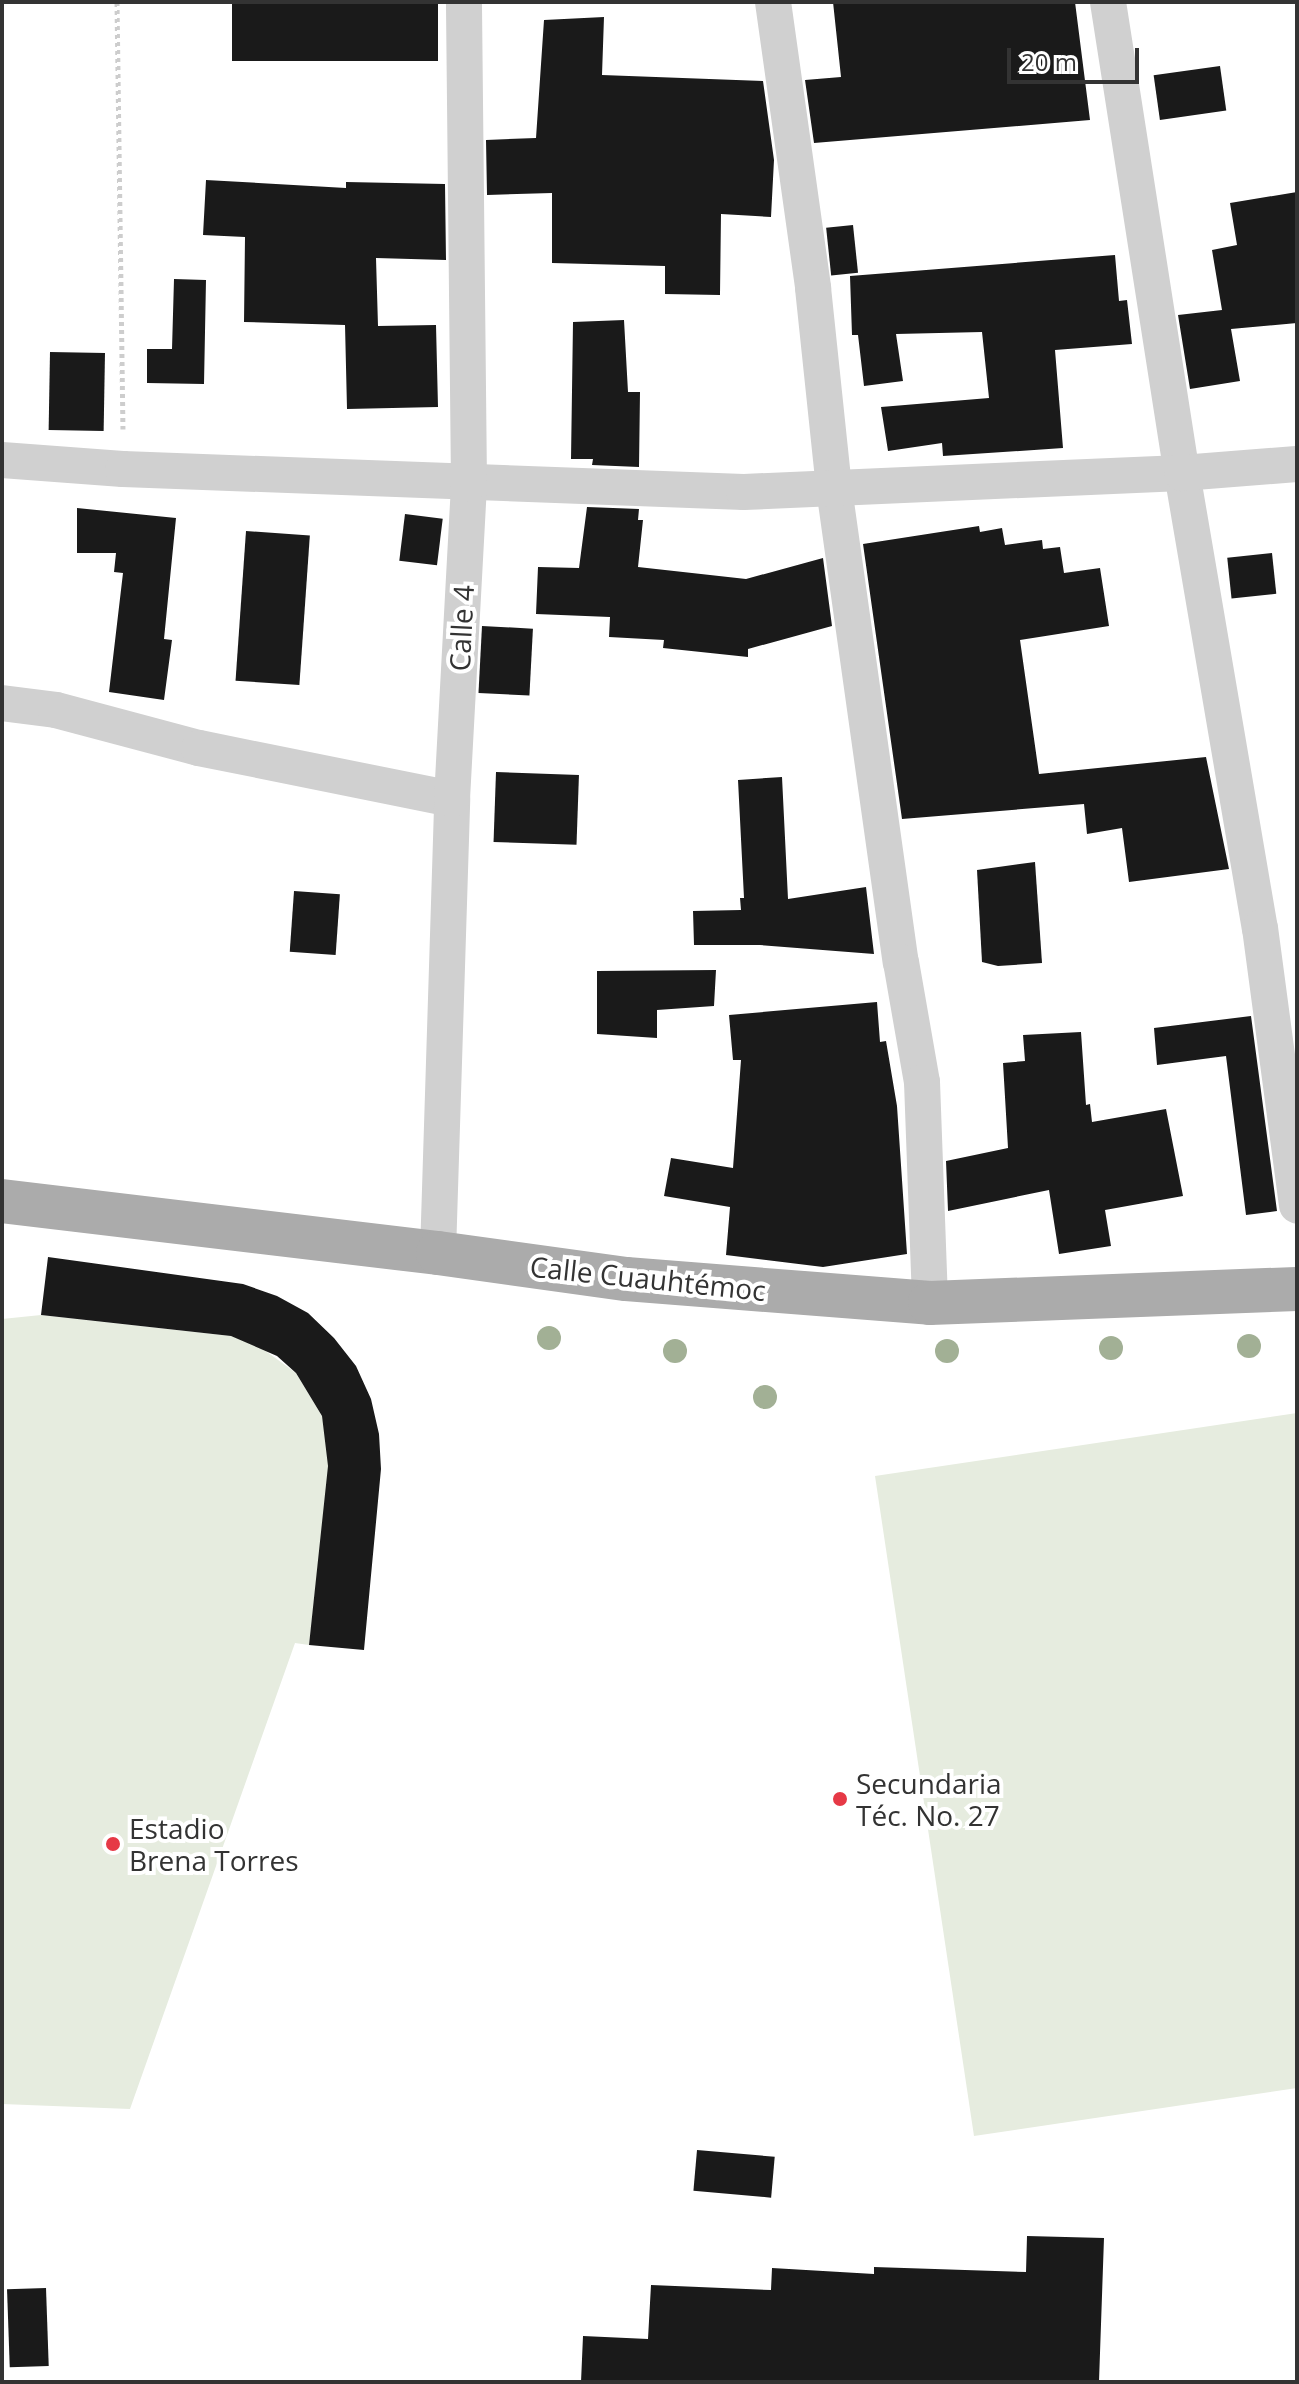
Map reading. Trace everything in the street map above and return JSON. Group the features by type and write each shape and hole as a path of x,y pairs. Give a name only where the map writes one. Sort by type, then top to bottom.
{"main road":[{"name":"Calle Cuauhtémoc","path":"2,1201 438,1253 626,1279 930,1303 1297,1289"}],"street":[{"name":"Calle 4","path":"438,1253 452,799 469,484 464,2"},
{"path":"773,2 813,288 834,488 901,962 922,1082 930,1303"},
{"path":"1108,2 1182,473 1260,928 1297,1206"},
{"path":"2,460 123,469 469,484 744,492 1182,473 1297,464"},
{"path":"2,703 56,710 199,748 452,799"}],"path":[{"path":"117,2 123,469"}],"shaded area":[{"name":"Estadio Brena Torres","path":"41,1315 231,1336 256,1344 296,1373 322,1416 327,1441 329,1466 309,1645 295,1643 130,2109 2,2104 2,1319"},
{"path":"1297,1413 1297,2088 974,2136 875,1476"}],"building":[{"path":"232,2 438,2 438,61 232,61"},
{"path":"833,2 1075,2 1090,120 814,143 805,80 841,77"},
{"path":"604,17 602,75 763,81 774,160 771,217 721,214 720,295 665,294 665,266 552,263 552,193 487,195 486,140 536,138 544,20"},
{"path":"1220,66 1226,111 1160,120 1154,75"},
{"path":"206,180 346,188 346,182 445,184 446,260 376,258 378,326 436,325 438,407 347,409 345,325 244,322 245,237 203,235"},
{"path":"1297,192 1297,323 1231,329 1240,381 1190,389 1178,315 1222,310 1212,250 1237,245 1230,203"},
{"path":"853,225 858,273 831,276 826,228"},
{"path":"1115,255 1119,301 1127,300 1132,344 1055,350 1063,448 943,456 942,443 888,451 881,407 989,398 982,332 896,334 903,381 864,386 858,335 852,335 850,276"},
{"path":"174,279 206,280 204,384 147,383 147,349 172,349"},
{"path":"624,320 628,392 640,392 639,467 592,465 593,459 571,459 573,322"},
{"path":"50,352 105,353 104,431 49,430"},
{"path":"587,507 639,509 638,520 643,520 638,567 746,579 823,558 832,626 748,649 748,657 663,648 664,640 609,637 610,617 536,614 538,567 579,568"},
{"path":"77,508 176,518 164,639 172,640 164,700 109,692 123,573 114,572 116,553 77,553"},
{"path":"405,514 443,519 437,565 399,561"},
{"path":"979,526 980,532 1002,528 1005,545 1042,540 1043,549 1060,547 1064,573 1100,568 1109,626 1020,640 1039,774 1206,757 1229,869 1129,882 1122,828 1087,834 1084,804 902,819 863,544"},
{"path":"246,531 310,535 299,685 236,681"},
{"path":"1272,553 1276,594 1232,598 1227,558"},
{"path":"482,626 533,629 529,696 478,693"},
{"path":"496,772 579,775 577,845 494,842"},
{"path":"782,777 788,899 866,887 874,954 760,945 694,945 693,911 741,910 740,898 744,898 738,780"},
{"path":"1035,862 1042,963 998,966 982,962 977,870"},
{"path":"294,891 340,894 336,955 290,952"},
{"path":"716,970 714,1006 657,1010 657,1038 597,1034 597,971"},
{"path":"877,1002 880,1042 886,1041 897,1106 907,1254 823,1267 726,1255 730,1207 664,1196 671,1158 733,1168 741,1060 733,1060 729,1015"},
{"path":"1251,1016 1277,1211 1246,1215 1226,1056 1157,1065 1154,1028"},
{"path":"1081,1032 1086,1105 1090,1104 1092,1122 1166,1109 1183,1196 1105,1210 1111,1246 1059,1254 1049,1190 948,1211 946,1161 1008,1148 1003,1063 1025,1061 1023,1035"},
{"path":"48,1257 243,1284 277,1296 308,1313 334,1338 356,1366 371,1399 379,1434 381,1469 364,1650 309,1645 328,1466 322,1416 296,1373 277,1356 231,1336 41,1315"},
{"path":"697,2150 775,2157 771,2198 693,2191"},
{"path":"1027,2236 1104,2238 1099,2382 581,2382 583,2336 648,2339 651,2285 771,2290 772,2268 874,2274 874,2267 1026,2272"},
{"path":"46,2288 49,2366 10,2367 7,2289"}],"place":[{"name":"Secundaria Téc. No. 27","path":"840,1799"},
{"name":"Estadio Brena Torres","path":"113,1844"}]}
